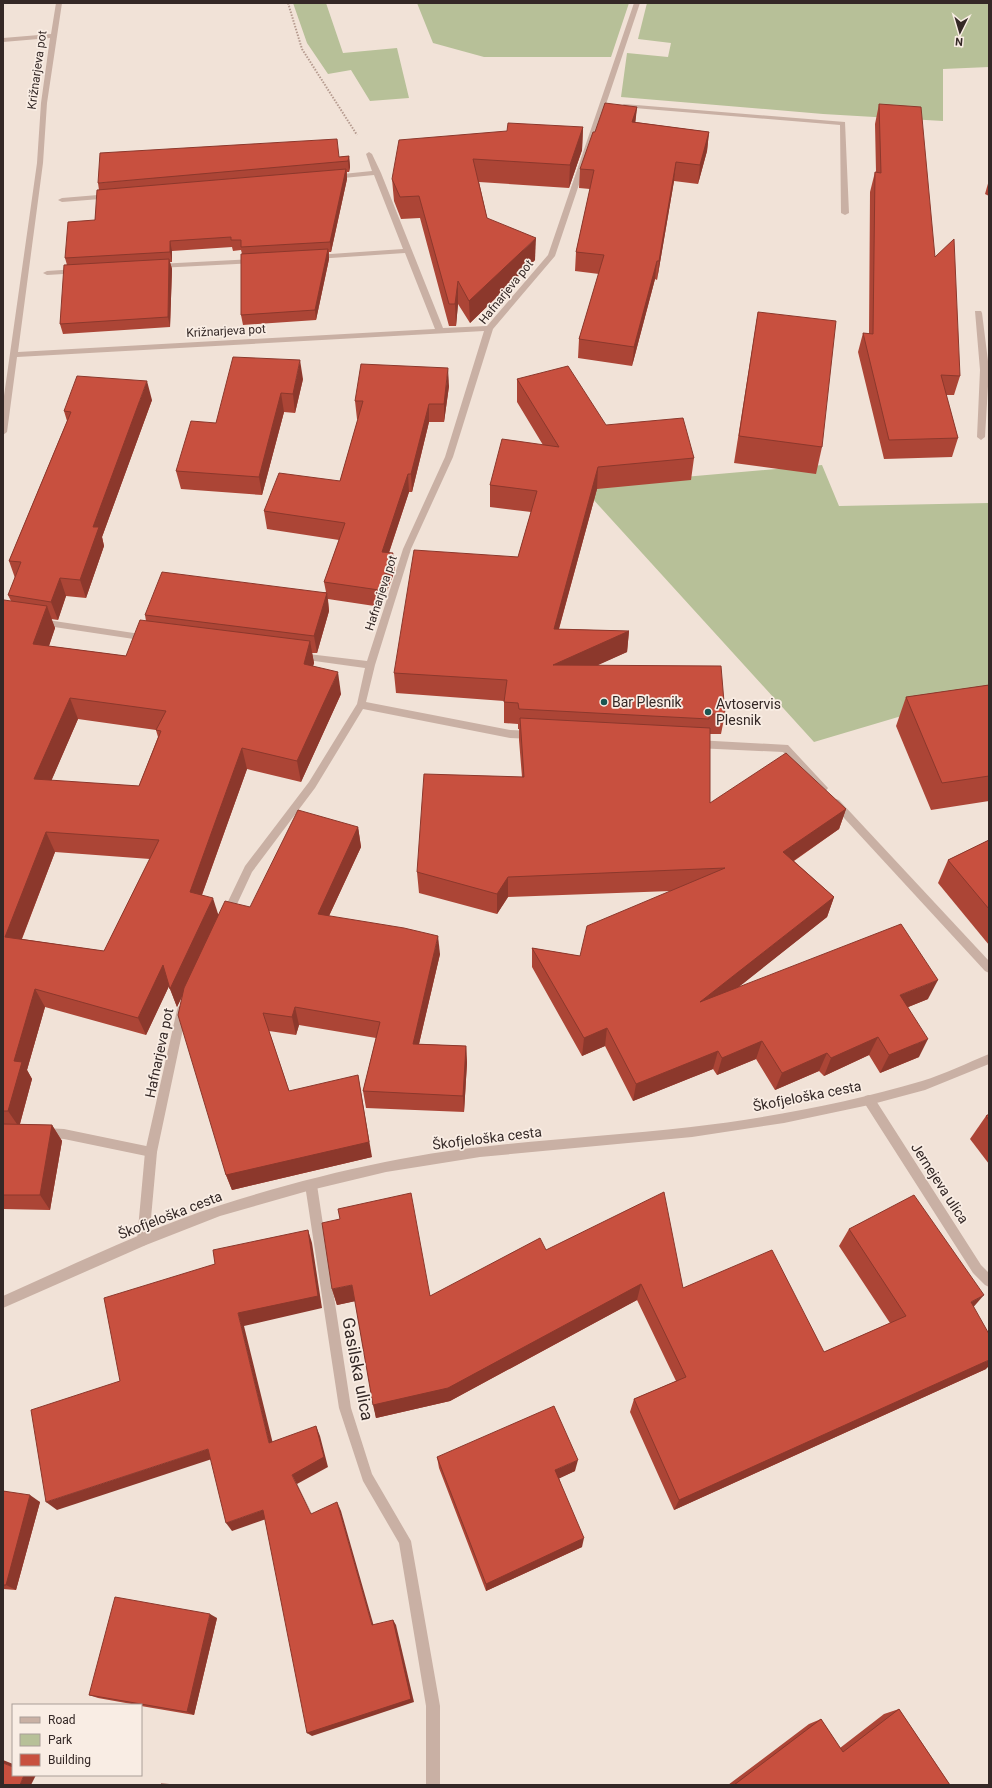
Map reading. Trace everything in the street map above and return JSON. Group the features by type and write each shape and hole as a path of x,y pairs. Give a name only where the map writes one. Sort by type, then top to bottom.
{"street":[{"name":"Križnarjeva pot","path":"3,432 40,163 44,104 59,3"},
{"name":"Hafnarjeva pot","path":"224,919 248,869 312,785 361,705 370,665 407,550 449,457 489,328 551,256 606,105 637,3"},
{"path":"3,40 54,36"},
{"path":"617,106 843,123 844,213"},
{"path":"370,154 440,331"},
{"path":"322,178 377,173"},
{"path":"62,200 118,195"},
{"path":"306,257 408,251"},
{"path":"149,267 259,260"},
{"path":"47,273 86,271"},
{"path":"978,313 986,371 981,437"},
{"name":"Križnarjeva pot","path":"14,355 489,328"},
{"path":"34,621 159,639"},
{"path":"292,655 370,665"},
{"path":"361,705 510,734 541,736"},
{"path":"683,743 785,748 989,968"},
{"name":"Hafnarjeva pot","path":"144,1240 151,1152 184,1005"},
{"name":"Škofjeloška cesta","path":"3,1302 144,1240 220,1211 311,1185 386,1167 473,1153 692,1132 784,1118 869,1100 925,1085 989,1059"},
{"name":"Jernejeva ulica","path":"869,1100 977,1268 989,1280"},
{"path":"33,1133 64,1134 151,1152"},
{"name":"Gasilska ulica","path":"311,1185 345,1408 367,1477 405,1540 433,1706 433,1785"}],"path":[{"path":"288,3 302,49 370,154"}],"green space":[{"path":"293,3 326,3 343,53 397,48 409,98 370,101 351,70 328,74 307,43"},
{"path":"417,3 629,3 611,57 484,57 433,43"},
{"path":"647,3 989,3 989,67 943,69 943,121 823,114 621,97 627,53 668,57 671,43 638,39"},
{"path":"822,465 839,506 989,503 989,690 814,742 581,486"}],"building":[{"path":"605,103 637,107 632,122 709,132 700,165 676,162 659,261 657,261 634,347 579,339 604,255 576,252 594,170 580,169"},
{"path":"879,104 921,107 935,257 954,239 960,376 941,375 958,438 889,440 863,333 873,334 875,172 881,173"},
{"path":"508,123 583,127 570,165 473,159 487,218 536,238 469,301 458,281 455,304 449,304 419,196 400,197 392,179 399,140 507,131"},
{"path":"337,139 339,157 349,156 348,161 98,183 100,153"},
{"path":"346,169 330,242 241,247 241,240 231,240 231,237 170,241 170,252 65,258 68,222 95,220 97,190"},
{"path":"328,249 315,310 241,315 241,254"},
{"path":"169,259 168,317 60,324 64,265"},
{"path":"758,312 836,321 822,447 739,436"},
{"path":"233,357 300,360 293,394 281,393 259,477 176,471 191,421 216,423"},
{"path":"361,364 448,368 444,404 429,404 411,474 408,474 382,552 393,553 379,590 324,582 345,523 264,511 279,473 340,481 363,401 355,401"},
{"path":"568,366 606,425 683,418 694,458 598,467 554,629 629,631 553,665 721,666 725,714 709,714 709,719 519,709 518,703 504,702 507,680 394,673 414,550 518,557 537,491 490,485 502,439 559,447 517,379"},
{"path":"77,376 147,381 93,527 99,527 80,580 60,578 51,602 8,595 21,562 9,561 71,412 64,411"},
{"path":"162,572 327,593 314,636 145,615"},
{"path":"3,601 47,606 33,644 126,656 140,620 310,641 304,664 338,672 297,761 242,748 190,892 213,898 170,989 163,965 138,1018 35,989 14,1061 22,1062 8,1111 3,1111","holes":["70,698 166,711 156,730 161,731 139,786 34,779","46,832 159,840 104,951 5,937"]},
{"path":"989,685 989,776 942,783 906,697"},
{"path":"520,718 710,728 710,803 786,753 846,809 783,852 834,897 700,1002 901,924 938,980 900,995 928,1039 889,1055 878,1037 831,1058 827,1053 782,1073 762,1041 722,1058 718,1051 636,1084 607,1028 584,1038 532,948 580,956 587,926 725,868 508,877 497,894 417,872 424,774 524,777"},
{"path":"298,810 358,827 318,914 404,928 438,936 413,1044 466,1046 463,1096 363,1091 380,1022 295,1007 292,1017 263,1013 289,1091 358,1075 369,1142 226,1175 178,1015 184,988 225,901 250,907"},
{"path":"989,840 989,909 948,860"},
{"path":"3,1124 52,1125 40,1195 3,1195"},
{"path":"664,1192 683,1288 772,1250 824,1352 906,1316 849,1229 914,1195 984,1295 971,1302 989,1334 989,1360 679,1500 634,1399 686,1377 641,1284 448,1388 373,1405 352,1285 332,1289 322,1223 340,1219 338,1209 411,1193 430,1296 540,1238 546,1250"},
{"path":"308,1230 318,1296 238,1313 269,1443 316,1426 324,1457 292,1475 311,1514 337,1502 372,1625 393,1620 411,1699 307,1733 263,1510 226,1523 208,1449 46,1502 31,1410 120,1381 104,1298 215,1264 213,1250"},
{"path":"554,1406 578,1460 555,1470 584,1538 486,1584 437,1457"},
{"path":"3,1491 30,1495 6,1585 3,1585"},
{"path":"115,1597 210,1614 187,1712 89,1695"},
{"path":"899,1709 950,1785 734,1785 821,1719 843,1752"},
{"path":"3,1763 12,1767 12,1776 24,1776 20,1785 3,1785"}],"place":[{"name":"Bar Plesnik","path":"604,702"},
{"name":"Avtoservis Plesnik","path":"708,712"}]}
